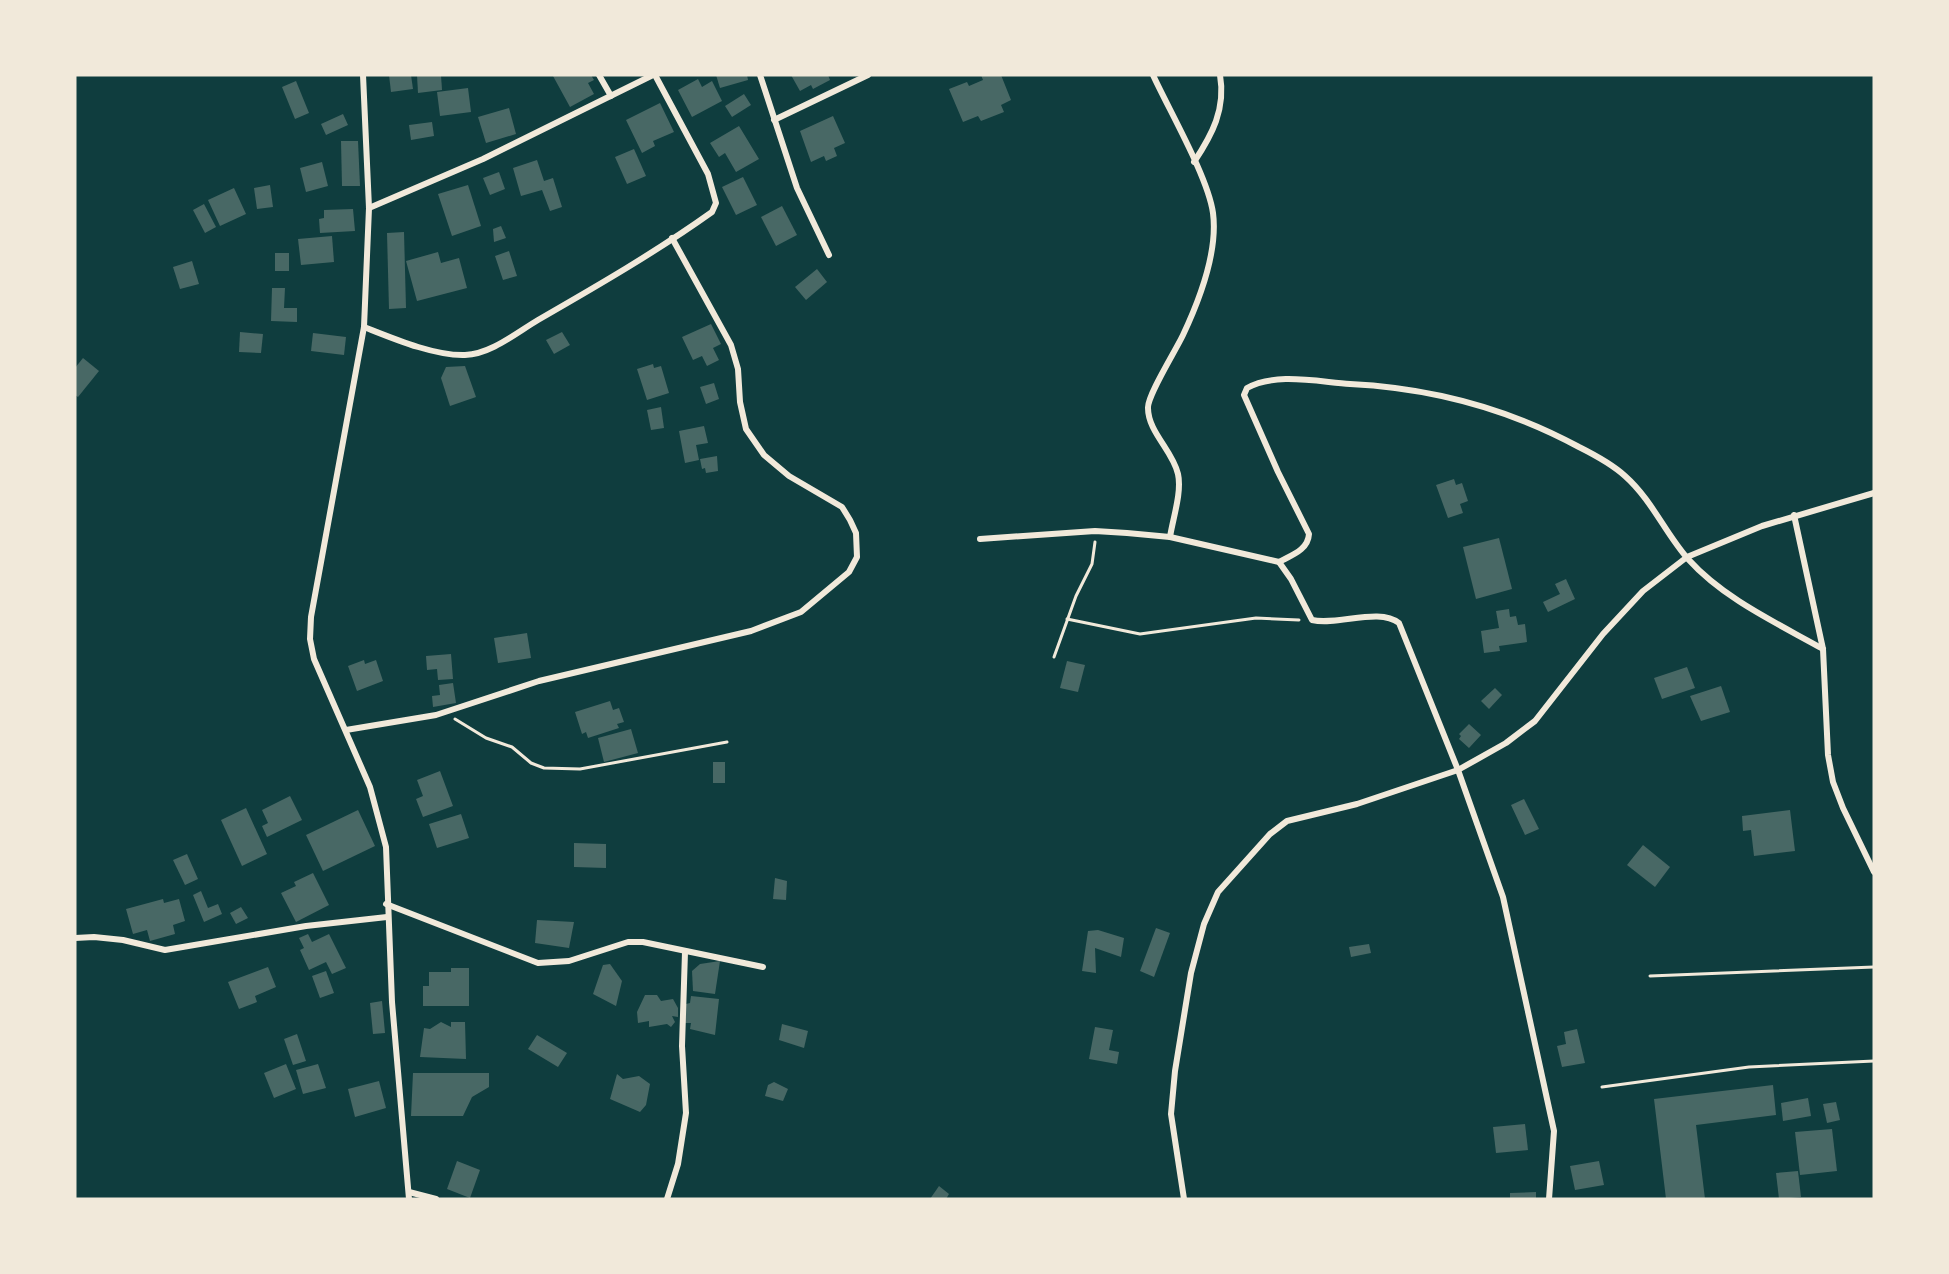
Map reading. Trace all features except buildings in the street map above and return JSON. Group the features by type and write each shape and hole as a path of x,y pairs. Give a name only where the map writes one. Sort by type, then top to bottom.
{"street":[{"path":"363,75 369,208 364,327 311,617 310,639 314,659 370,787 386,847 386,904 409,1196 436,1199"},
{"path":"599,75 611,96"},
{"path":"364,327 431,349 463,355 476,353 498,345 616,276 712,212 716,203 708,174 654,75 483,159 369,208"},
{"path":"759,75 797,188 829,255"},
{"path":"774,120 868,75"},
{"path":"1153,75 1194,162 1213,213 1208,267 1196,306 1169,366 1150,394 1148,408 1150,421 1178,472 1179,482 1170,537"},
{"path":"1194,162 1217,125 1220,111 1220,75"},
{"path":"346,730 443,712 539,681 751,631 801,612 839,583 857,557 856,533 842,507 789,476 764,454 747,429 740,402 738,369 731,345 672,238"},
{"path":"1279,562 1304,548 1309,534 1278,472 1244,394 1247,388 1268,381 1389,386 1482,406 1540,426 1624,474 1645,495 1687,557 1735,599 1823,649"},
{"path":"1184,1199 1171,1114 1175,1071 1191,973 1204,924 1218,892 1270,834 1287,821 1357,804 1458,770 1506,743 1535,721 1603,634 1643,591 1687,557 1794,515 1874,493"},
{"path":"1794,515 1823,649 1828,755 1833,782 1874,872"},
{"path":"980,540 1095,531 1170,537 1279,562 1291,579 1312,621 1323,623 1385,616 1399,623 1458,770 1503,897 1554,1131 1549,1199"},
{"path":"386,904 538,963 568,961 628,942 763,967"},
{"path":"75,938 113,939 165,950 306,926 387,917"},
{"path":"667,1199 678,1164 686,1113 682,1046 685,952"}],"path":[{"path":"1054,657 1067,619 1095,557 1095,531"},
{"path":"1067,619 1140,634 1256,618 1312,621"},
{"path":"443,712 486,738 512,747 531,763 544,768 580,769 727,742"},
{"path":"1650,976 1874,967"},
{"path":"1602,1086 1749,1067 1874,1061"}]}
